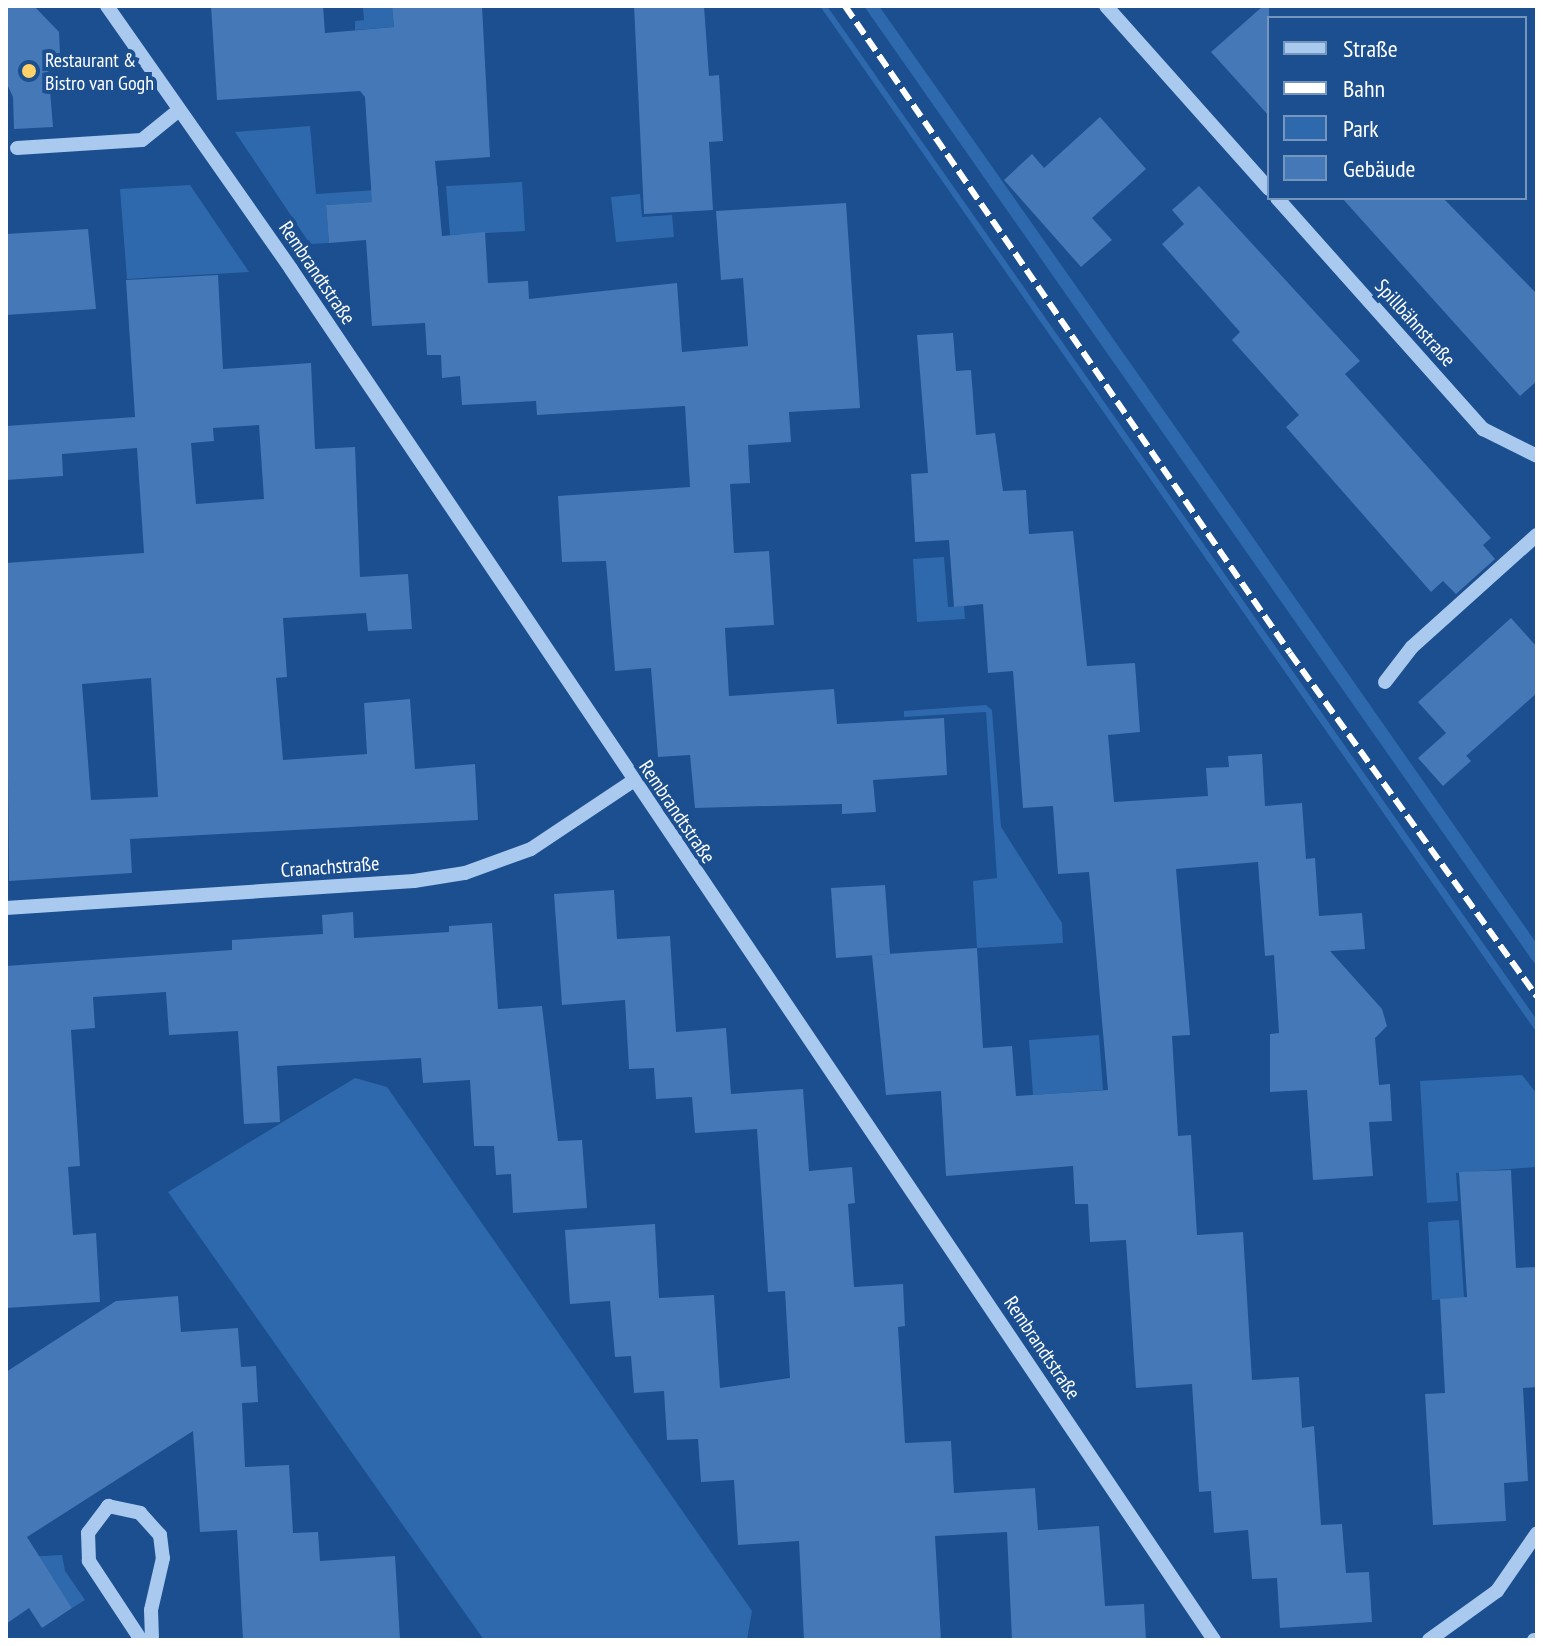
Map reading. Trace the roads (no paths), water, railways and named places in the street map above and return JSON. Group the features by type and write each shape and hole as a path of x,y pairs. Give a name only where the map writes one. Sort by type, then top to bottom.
{"street":[{"name":"Rembrandtstraße","path":"107,6 1214,1640"},
{"path":"1106,6 1267,187"},
{"path":"17,148 142,140 179,110"},
{"name":"Spillbähnstraße","path":"1279,200 1483,429 1537,456"},
{"path":"1385,682 1412,647 1537,535"},
{"name":"Cranachstraße","path":"6,908 414,881 465,873 531,849 633,781"},
{"path":"141,1640 89,1561 88,1533 108,1506 140,1513 160,1535 163,1558 151,1610 152,1640"},
{"path":"1429,1640 1497,1591 1537,1533"},
{"path":"1445,1629 1456,1640"}],"railway":[{"path":"845,6 1290,653 1537,997"}],"place":[{"name":"Restaurant & Bistro van Gogh","path":"29,71"}]}
